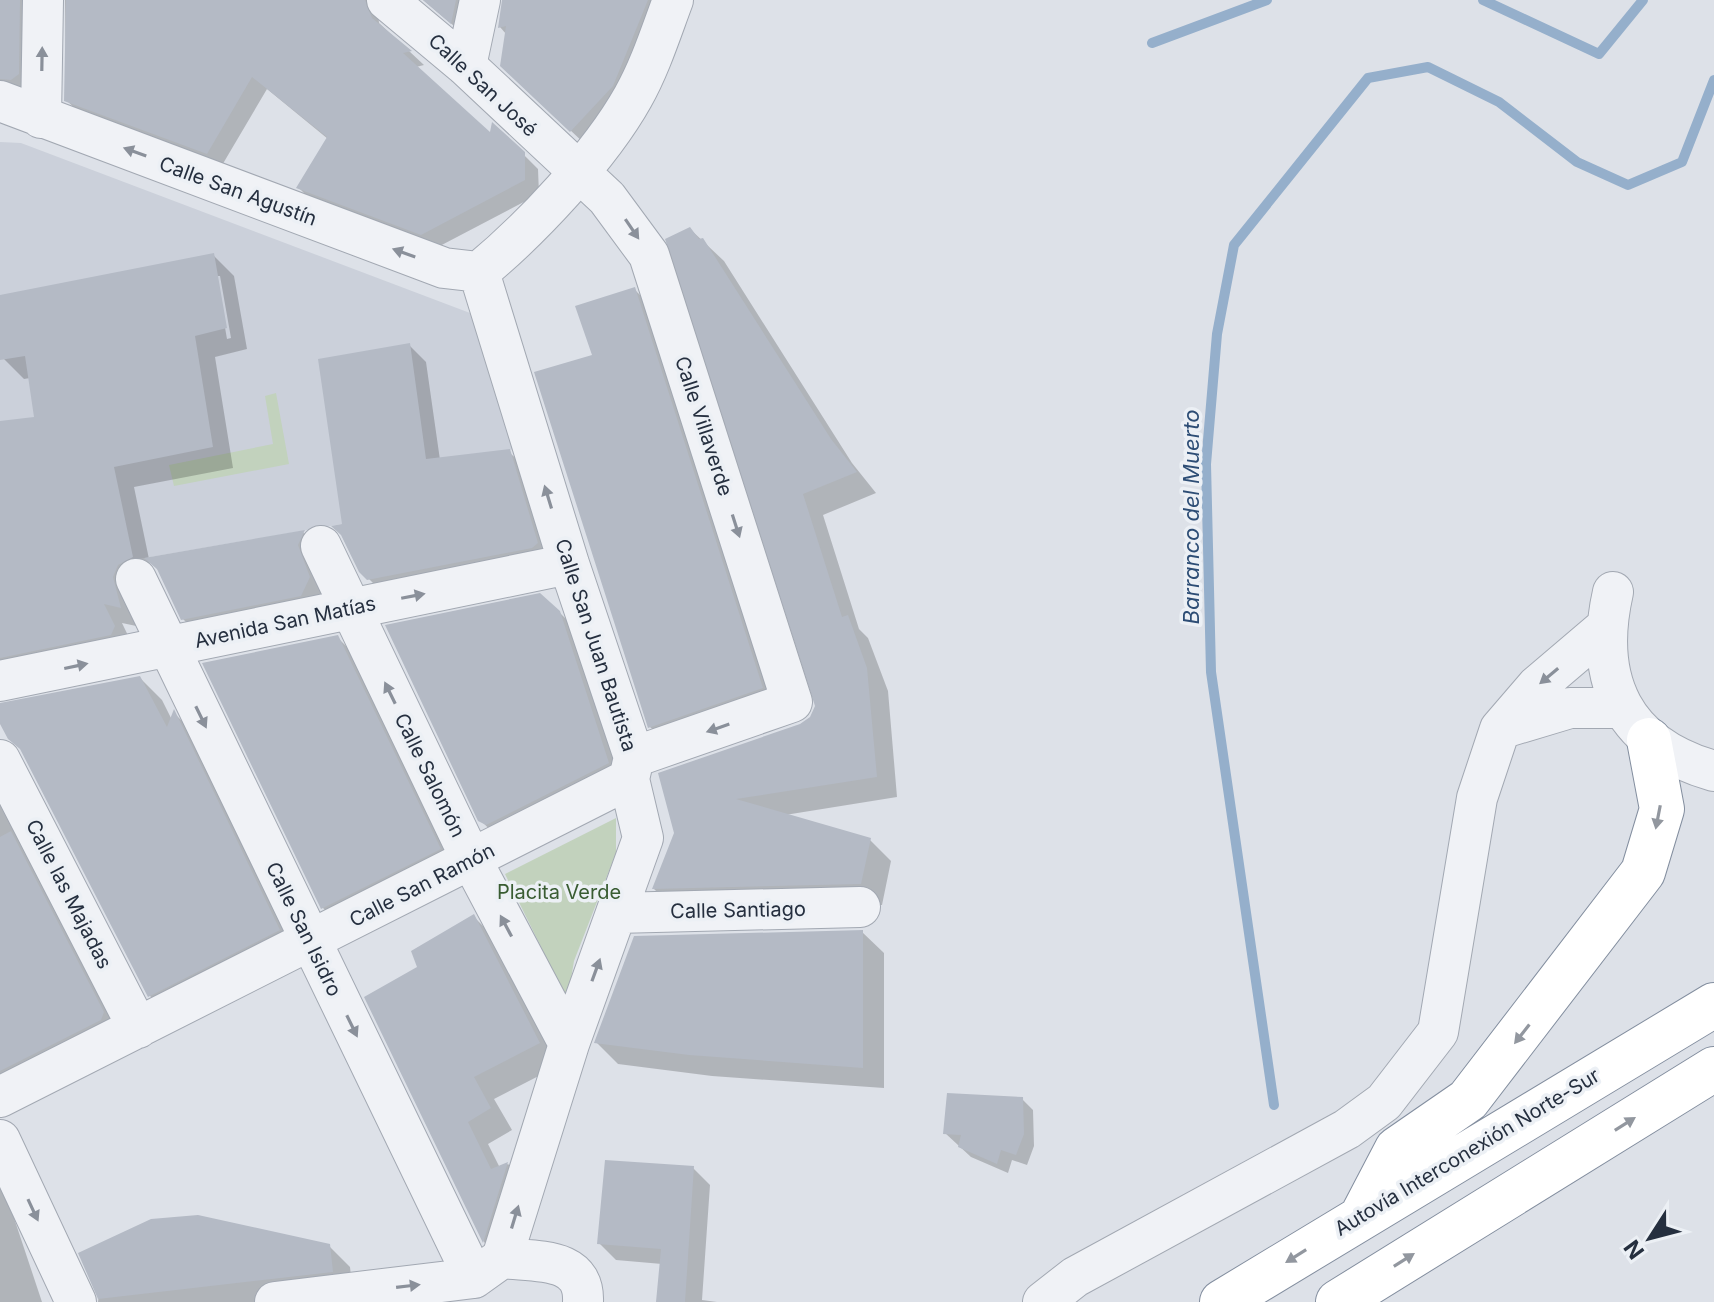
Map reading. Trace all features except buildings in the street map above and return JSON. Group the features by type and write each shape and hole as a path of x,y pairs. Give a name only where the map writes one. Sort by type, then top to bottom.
{"highway":[{"path":"1363,1214 1397,1149 1468,1100 1643,872 1662,809 1636,724"},
{"name":"Autovía Interconexión Norte-Sur","path":"1222,1302 1363,1214 1714,1005"},
{"path":"1338,1302 1714,1069"}],"street":[{"path":"0,112 41,118 43,0"},
{"name":"Calle San José","path":"387,0 466,66 577,174"},
{"path":"466,66 480,0"},
{"path":"479,272 512,245 577,174 633,97 673,0"},
{"name":"Calle San Agustín","path":"0,101 444,268 479,272"},
{"name":"Calle Villaverde","path":"577,174 627,220 649,255 792,702"},
{"name":"Calle San Juan Bautista","path":"479,272 632,768 643,838 488,1268"},
{"name":"Calle Salomón","path":"321,546 472,861 569,1044"},
{"name":"Avenida San Matías","path":"0,681 569,564"},
{"name":"Calle San Isidro","path":"136,579 311,942 488,1268"},
{"path":"1043,1302 1075,1277 1347,1129 1384,1102 1438,1032 1477,798 1500,729 1609,610 1607,668 1636,724 1683,762 1714,771"},
{"name":"Calle San Ramón","path":"0,1097 472,861 632,768 792,702"},
{"path":"1500,729 1570,708 1636,724"},
{"name":"Calle las Majadas","path":"0,760 138,1028"},
{"name":"Calle Santiago","path":"616,913 860,907"},
{"path":"0,1140 76,1302"},
{"path":"275,1302 488,1268 566,1265 577,1275 583,1302"}],"shaded area":[{"path":"0,142 21,143 470,313 517,449 466,455 475,501 0,583"}],"green space":[{"path":"276,393 289,464 174,486 169,465 273,444 265,396"},
{"name":"Placita Verde","path":"616,818 616,853 574,961 568,997 557,996 541,947 505,874"}],"waterway":[{"path":"1152,43 1267,0"},
{"path":"1483,0 1599,54 1643,0"},
{"name":"Barranco del Muerto","path":"1274,1105 1211,672 1206,464 1217,334 1234,245 1368,78 1428,67 1499,102 1577,162 1628,185 1682,162 1714,80"}]}
